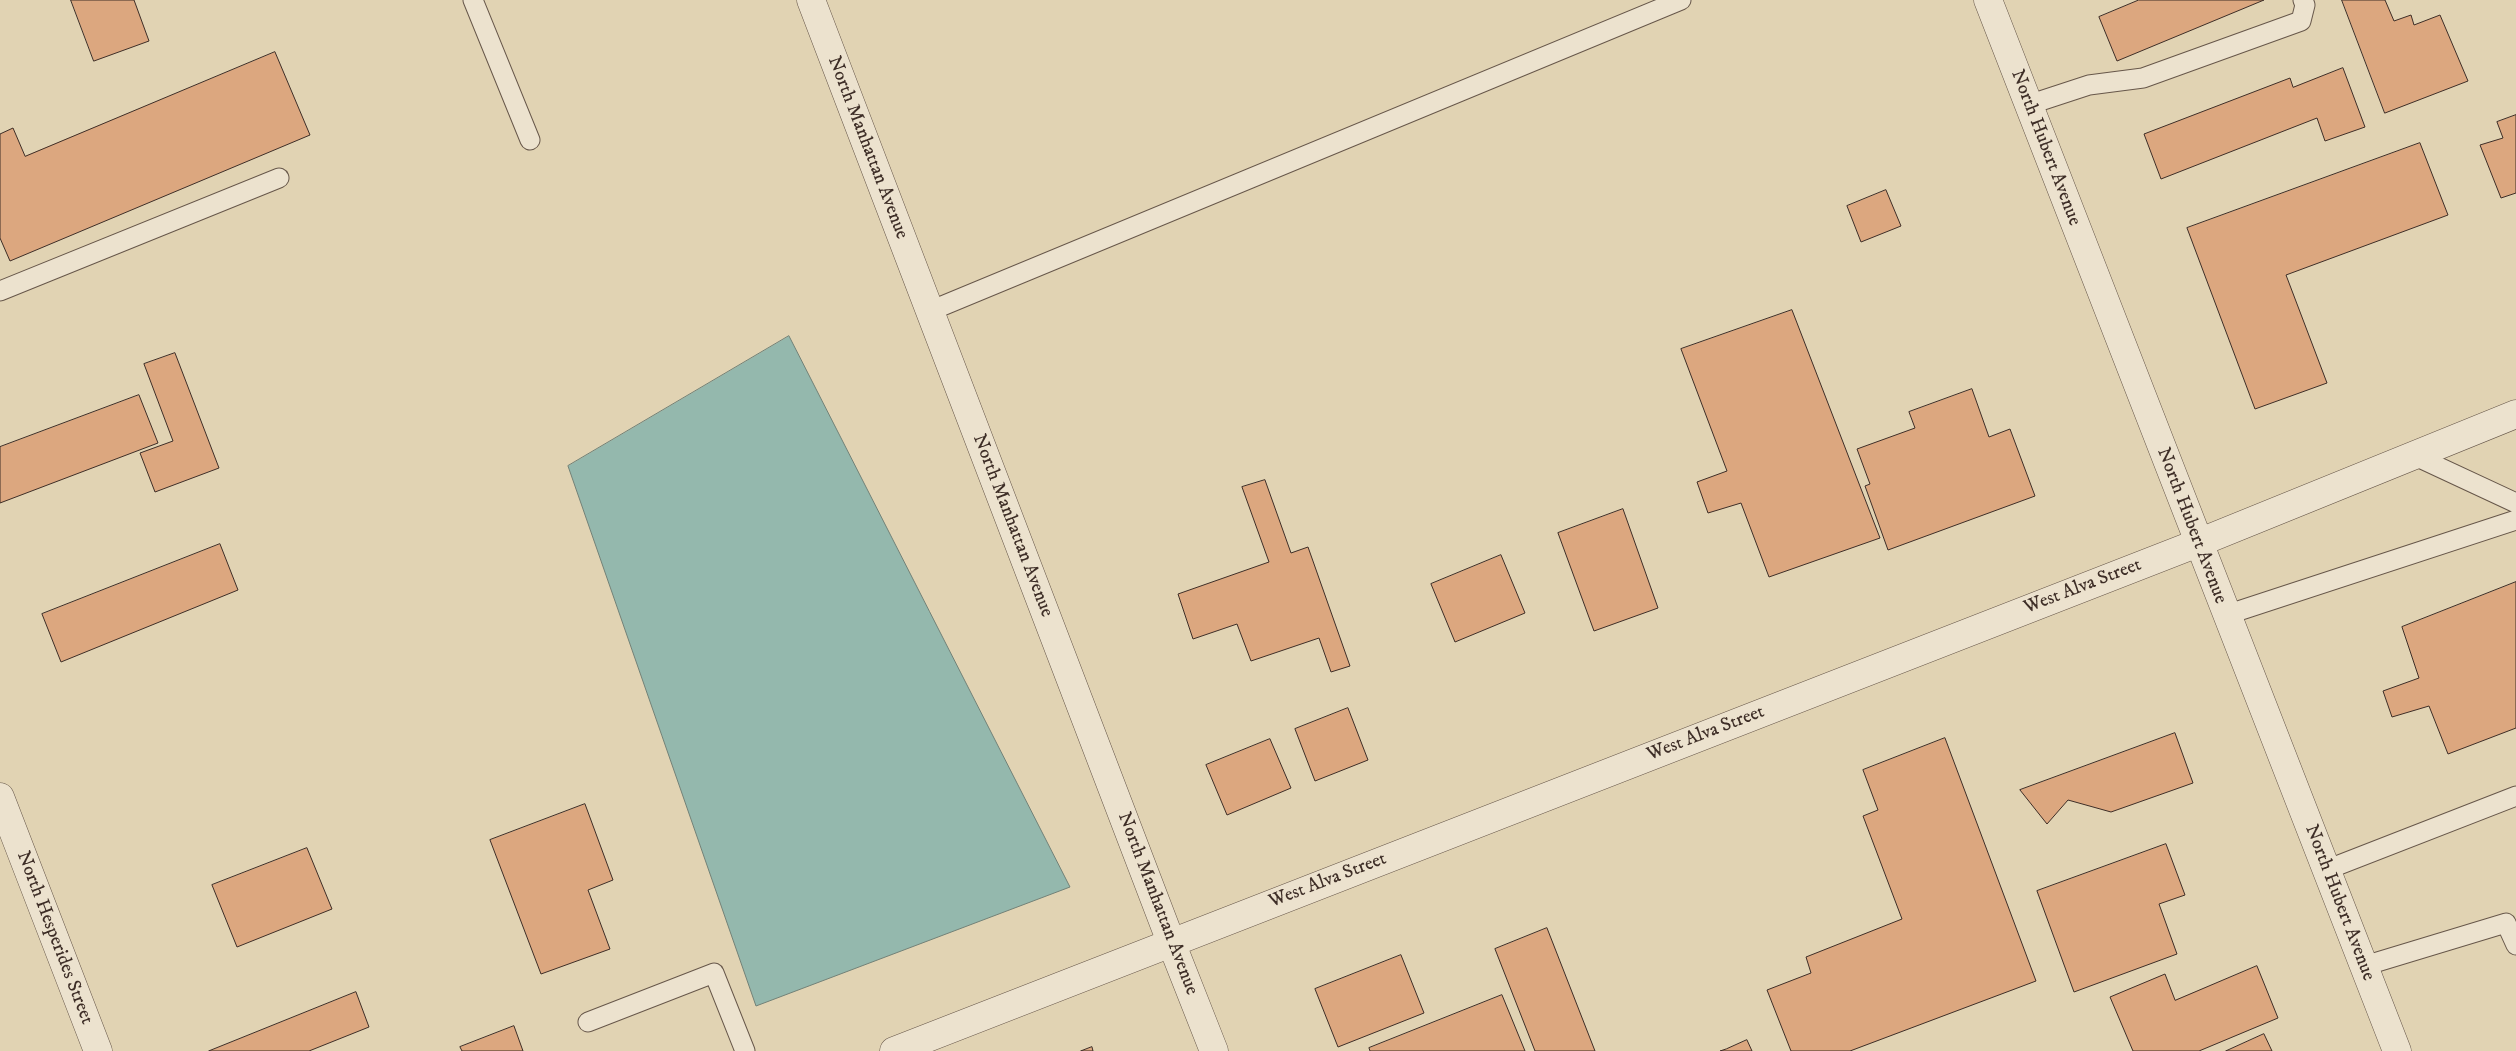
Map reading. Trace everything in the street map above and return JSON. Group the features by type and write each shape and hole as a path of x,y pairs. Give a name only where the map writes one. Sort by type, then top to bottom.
{"street":[{"name":"North Manhattan Avenue","path":"811,0 1214,1051"},
{"name":"North Hubert Avenue","path":"1988,0 2397,1051"},
{"name":"West Alva Street","path":"894,1051 2198,543 2516,414"},
{"name":"North Hesperides Street","path":"0,797 98,1051"}],"lane":[{"path":"473,0 530,140"},
{"path":"930,312 1681,0"},
{"path":"2028,105 2089,85 2143,78 2301,22 2305,5 2302,0"},
{"path":"0,291 279,178"},
{"path":"2413,455 2516,503"},
{"path":"2226,615 2516,520"},
{"path":"2326,870 2516,796"},
{"path":"2364,966 2506,922 2516,945"},
{"path":"588,1022 714,973 745,1051"}],"water":[{"path":"789,336 1070,887 756,1006 568,466"}],"building":[{"path":"71,0 134,0 149,41 94,61"},
{"path":"2139,0 2264,0 2117,61 2099,17"},
{"path":"2342,0 2385,0 2394,21 2411,15 2414,25 2440,15 2468,81 2385,113"},
{"path":"275,52 310,135 10,261 0,238 0,134 13,128 25,156"},
{"path":"2343,68 2365,127 2325,141 2317,118 2161,179 2144,134 2290,78 2293,87"},
{"path":"2516,115 2516,193 2501,198 2480,145 2503,138 2497,122"},
{"path":"2420,143 2448,215 2286,275 2327,383 2255,409 2187,228"},
{"path":"1886,190 1901,226 1861,242 1847,206"},
{"path":"1792,310 1880,538 1769,577 1741,503 1708,513 1697,482 1727,471 1681,349"},
{"path":"175,353 219,468 155,492 140,453 173,441 144,364"},
{"path":"1972,389 1989,437 2010,429 2035,496 1888,550 1865,486 1870,484 1857,449 1915,428 1909,412"},
{"path":"139,395 158,443 0,503 0,447"},
{"path":"1265,480 1291,553 1308,547 1350,666 1331,672 1319,638 1251,661 1237,624 1193,639 1178,594 1269,562 1242,487"},
{"path":"1623,509 1658,608 1594,631 1558,533"},
{"path":"220,544 238,590 61,662 42,614"},
{"path":"1501,555 1525,613 1455,642 1431,584"},
{"path":"2516,582 2516,728 2448,754 2429,706 2392,717 2383,691 2419,678 2402,627"},
{"path":"1348,708 1368,760 1315,781 1295,729"},
{"path":"2175,733 2193,783 2111,812 2068,800 2047,824 2020,790"},
{"path":"1945,738 2036,981 1850,1051 1791,1051 1767,990 1811,973 1806,957 1902,919 1863,816 1878,810 1863,770"},
{"path":"1270,739 1291,788 1227,815 1206,765"},
{"path":"585,804 613,880 588,890 610,949 541,974 490,840"},
{"path":"2166,844 2185,895 2159,904 2177,954 2074,992 2037,891"},
{"path":"307,848 332,909 237,947 212,885"},
{"path":"1547,928 1595,1051 1535,1051 1495,949"},
{"path":"1401,955 1424,1013 1338,1047 1315,989"},
{"path":"2257,966 2278,1018 2199,1051 2133,1051 2110,997 2165,974 2175,1000"},
{"path":"356,992 369,1027 309,1051 209,1051"},
{"path":"1502,995 1525,1051 1370,1051 1369,1048"},
{"path":"514,1026 523,1051 462,1051 460,1047"},
{"path":"2264,1034 2272,1051 2226,1051"},
{"path":"1747,1040 1752,1051 1720,1051 1726,1049"},
{"path":"1092,1047 1093,1051 1081,1051"}]}
